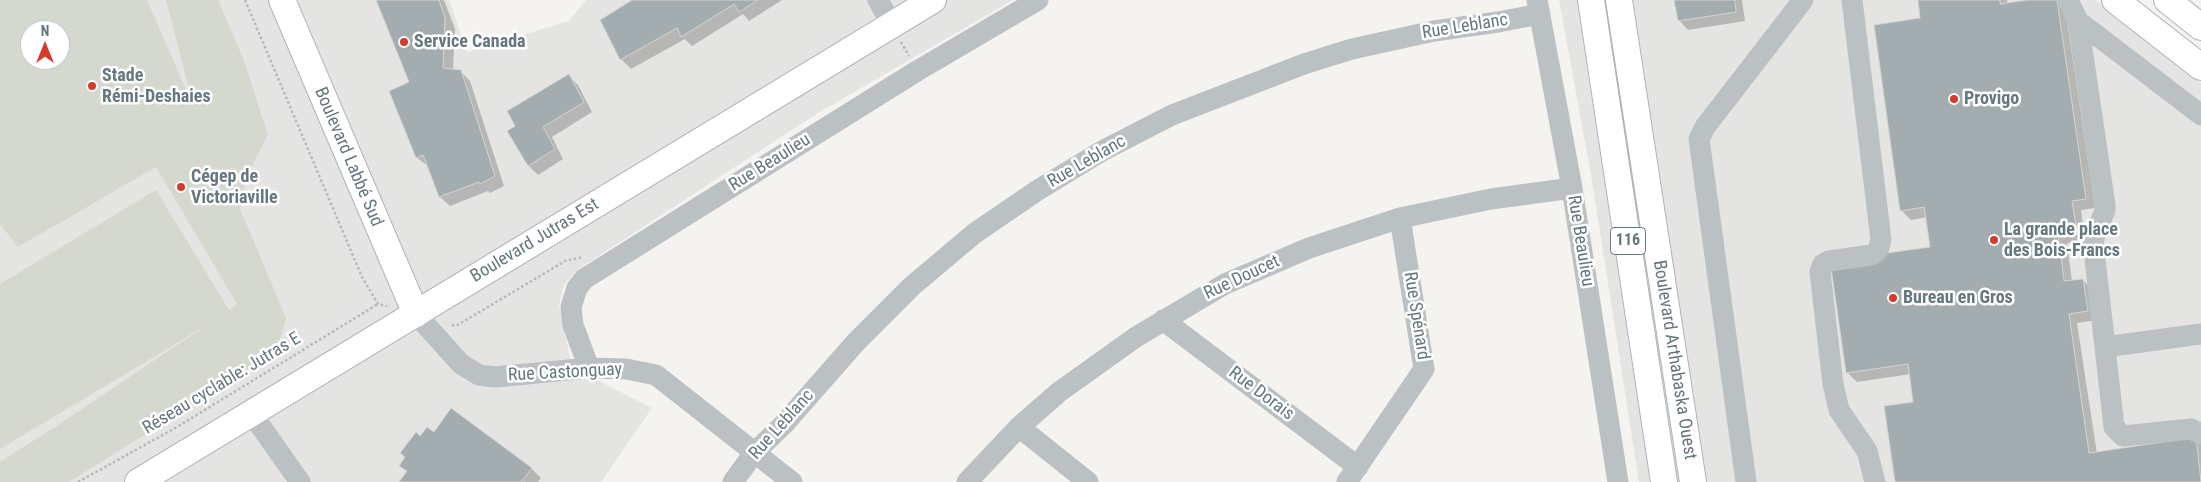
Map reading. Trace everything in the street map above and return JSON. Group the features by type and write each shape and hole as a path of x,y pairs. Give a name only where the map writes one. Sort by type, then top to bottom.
{"main road":[{"name":"Boulevard Labbé Sud","path":"282,0 416,314"},
{"name":"Boulevard Jutras Est","path":"138,482 933,0"},
{"name":"Boulevard Arthabaska Ouest","path":"1591,0 1664,482"},
{"name":"Boulevard Arthabaska Ouest","path":"1619,0 1693,482"},
{"path":"2115,0 2201,67"},
{"path":"2167,0 2201,27"}],"street":[{"path":"878,0 892,25"},
{"name":"Rue Beaulieu","path":"589,368 573,325 570,307 577,288 584,279 917,71 1038,0"},
{"path":"1746,482 1699,139 1705,127 1798,6 1813,0"},
{"path":"1852,0 1881,240 1878,250 1872,255 1828,261 1823,264 1820,272 1833,384 1839,410 1867,451 1876,482"},
{"path":"2068,0 2078,21 2105,205 2105,210 2093,241 2114,427 2123,436 2191,429 2201,434"},
{"name":"Rue Beaulieu","path":"1538,7 1572,188 1618,482"},
{"name":"Rue Leblanc","path":"733,482 754,453 784,424 856,342 919,280 975,233 1038,190 1102,151 1172,115 1304,64 1352,49 1434,30 1498,22 1538,7"},
{"path":"2078,21 2201,115"},
{"name":"Rue Doucet","path":"967,482 1019,427 1059,392 1136,337 1224,284 1309,248 1400,218 1491,199 1572,188"},
{"name":"Rue Spénard","path":"1352,474 1424,369 1400,218"},
{"name":"Rue Castonguay","path":"416,314 461,364 479,375 495,377 589,368 626,369 656,375 792,482"},
{"name":"Rue Dorais","path":"1163,320 1352,474"},
{"path":"2105,347 2201,334"},
{"path":"252,414 300,482"},
{"path":"1019,427 1088,482"}],"path":[{"path":"245,0 362,277 378,304 416,314"},
{"path":"892,25 917,71"},
{"path":"448,324 456,326 565,260 583,257"},
{"name":"Réseau cyclable: Jutras E","path":"78,482 177,427 378,304"}],"shaded area":[{"path":"0,0 449,0 467,52 569,21 586,0 1013,0 818,113 577,270 564,285 559,305 572,367 652,408 601,482 0,482"},
{"name":"Cégep de Victoriaville","path":"0,0 147,0 194,108 166,0 218,0 243,58 268,135 246,177 240,209 286,318 277,352 69,482 0,482 0,462 207,325 0,449 0,284 156,190 229,310 237,304 156,167 18,247 0,224"},
{"path":"1559,0 2096,0 2201,83 2201,482 1639,482 1592,181"}],"building":[{"path":"376,0 439,0 445,18 443,68 461,70 495,176 480,184 479,182 439,197 423,155 416,158 389,91 409,82"},
{"path":"632,0 758,0 739,12 734,4 681,37 677,28 620,60 600,20"},
{"path":"1674,0 1735,0 1736,12 1678,21"},
{"name":"La grande place des Bois-Francs","path":"1918,0 2000,0 2000,4 2027,0 2057,0 2086,199 2072,201 2077,231 2058,234 2064,281 2083,279 2088,311 2069,314 2089,453 2196,437 2201,482 1895,482 1884,406 1913,402 1908,364 1846,373 1830,261 1930,247 1924,207 1900,211 1874,25 1920,18"},
{"path":"569,74 584,102 543,127 555,149 528,166 507,131 515,126 507,111"},
{"path":"451,408 532,468 521,482 399,482 407,471 399,466 405,457 400,453 416,432 420,436 427,427 434,432"}],"place":[{"name":"Service Canada","path":"404,42"},
{"name":"Stade Rémi-Deshaies","path":"92,86"},
{"name":"Provigo","path":"1954,99"},
{"name":"Cégep de Victoriaville","path":"181,187"},
{"name":"La grande place des Bois-Francs","path":"1994,240"},
{"name":"Bureau en Gros","path":"1893,298"}]}
